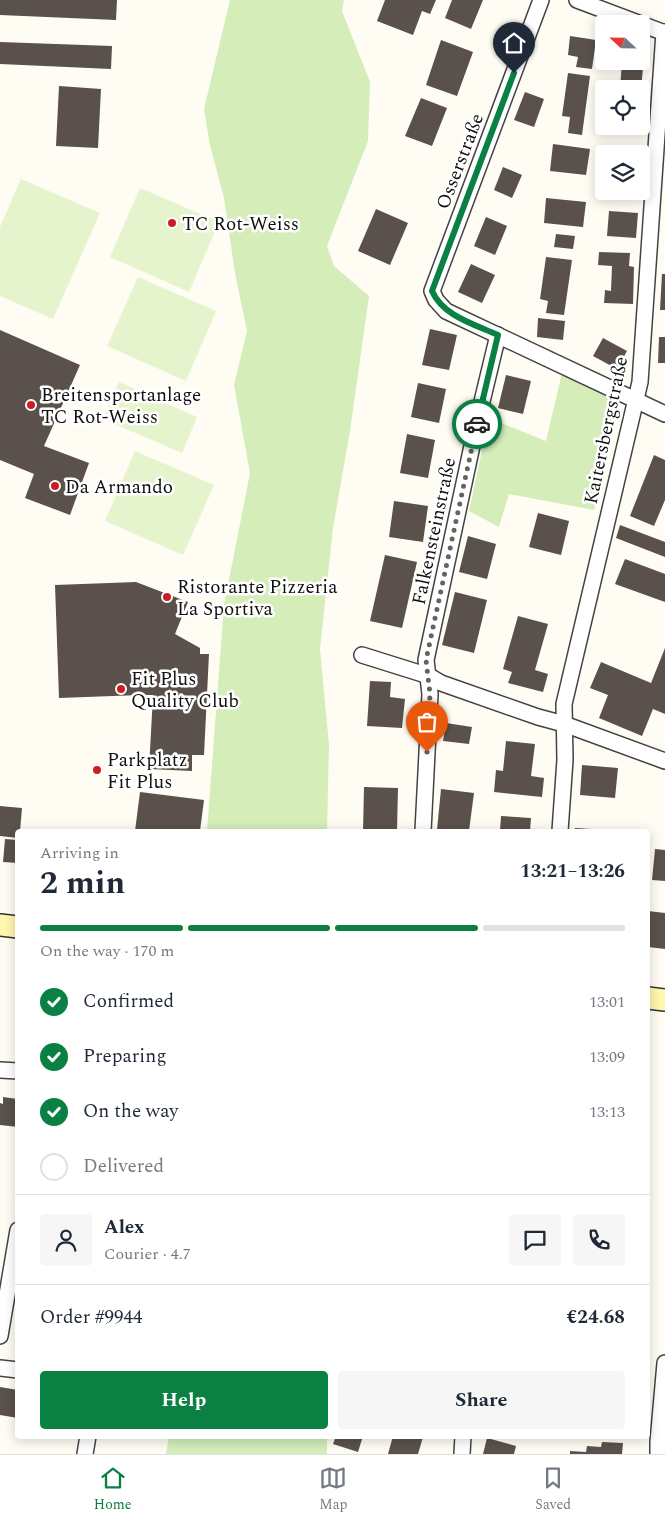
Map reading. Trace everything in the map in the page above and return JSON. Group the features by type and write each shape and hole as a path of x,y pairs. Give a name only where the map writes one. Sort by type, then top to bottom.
{"main road":[{"path":"0,925 15,927"},
{"path":"650,998 665,1000"}],"street":[{"name":"Osserstraße","path":"498,335 446,311 436,300 432,291 541,0"},
{"path":"577,0 664,32"},
{"name":"Kaitersbergstraße","path":"560,829 565,760 564,704 640,382 664,32"},
{"path":"498,335 665,414"},
{"name":"Falkensteinstraße","path":"429,676 426,660 478,418 498,335"},
{"path":"362,655 429,676 442,683 529,714 564,724 665,761"},
{"path":"423,829 430,694 429,676"},
{"path":"0,1070 15,1071"},
{"path":"0,1336 15,1248"},
{"path":"658,1454 665,1363"},
{"path":"0,1368 15,1370"},
{"path":"85,1454 88,1439"},
{"path":"462,1454 463,1439"}],"green space":[{"path":"230,0 344,0 342,11 370,82 368,141 327,246 334,266 369,296 350,431 333,528 320,649 329,745 327,829 207,829 224,605 250,473 234,385 247,331 235,273 224,198 210,145 204,109"},
{"path":"21,179 100,213 53,319 0,296 0,227"},
{"path":"140,188 219,222 189,292 110,257"},
{"path":"138,277 216,311 186,381 107,346"},
{"path":"562,373 606,396 614,412 615,423 594,510 509,494 499,527 469,511 489,418 546,441"},
{"path":"119,382 197,417 182,453 103,419"},
{"path":"135,451 214,485 183,555 105,521"},
{"path":"168,1439 327,1439 327,1454 166,1454"}],"building":[{"path":"0,0 117,0 116,20 0,15"},
{"path":"385,0 436,0 430,14 422,11 413,35 377,21"},
{"path":"452,0 483,0 471,29 445,18"},
{"path":"570,36 595,40 592,69 576,67 578,57 568,55"},
{"path":"441,40 473,52 457,96 426,85"},
{"path":"0,42 112,46 111,69 0,64"},
{"path":"621,70 643,70 642,80 621,80"},
{"path":"568,73 590,76 582,135 568,133 570,117 562,116"},
{"path":"59,86 101,89 98,148 56,146"},
{"path":"525,92 544,99 534,127 514,120"},
{"path":"421,98 447,108 432,146 405,136"},
{"path":"553,144 590,149 586,175 550,171"},
{"path":"503,167 522,175 512,198 494,190"},
{"path":"546,198 586,202 583,227 544,223"},
{"path":"376,209 408,223 390,265 358,251"},
{"path":"609,211 638,213 636,238 607,236"},
{"path":"486,217 507,226 495,255 474,246"},
{"path":"556,234 575,236 573,249 554,247"},
{"path":"599,252 630,253 629,266 634,267 633,304 604,303 605,290 611,291 612,266 598,265"},
{"path":"546,257 572,260 564,315 546,313 548,301 540,299"},
{"path":"471,264 495,275 482,303 458,292"},
{"path":"662,274 665,274 665,310 660,310"},
{"path":"538,318 565,321 563,340 537,337"},
{"path":"430,329 457,335 449,370 422,365"},
{"name":"Breitensportanlage TC Rot-Weiss","path":"0,330 80,365 44,446 89,463 70,515 25,498 34,474 0,460"},
{"path":"659,337 665,337 665,363 658,363"},
{"path":"603,338 627,351 617,369 593,356"},
{"path":"506,375 531,381 523,414 498,408"},
{"path":"418,383 446,389 439,423 411,417"},
{"path":"407,434 435,440 428,478 400,473"},
{"path":"654,455 665,460 665,500 654,526 630,516"},
{"path":"394,501 428,506 423,542 389,537"},
{"path":"538,513 569,521 561,555 529,547"},
{"path":"620,525 665,542 665,557 616,538"},
{"path":"468,536 496,544 487,579 459,572"},
{"path":"385,555 417,562 402,628 370,621"},
{"path":"625,559 665,574 665,602 615,584"},
{"path":"136,582 188,602 175,634 200,648 200,654 209,654 204,755 192,755 192,771 149,769 153,695 59,698 55,585"},
{"path":"455,592 487,600 474,653 442,645"},
{"path":"518,616 548,624 535,670 548,674 543,692 508,683 512,672 503,669"},
{"path":"665,648 665,714 653,709 642,736 599,718 608,695 590,688 601,662 651,683"},
{"path":"370,681 391,682 390,697 405,699 402,728 367,726"},
{"path":"446,723 472,727 469,744 443,741"},
{"path":"506,741 535,744 531,776 544,778 542,797 494,792 496,770 503,771"},
{"path":"582,765 618,768 615,798 580,795"},
{"path":"364,787 398,788 397,829 363,829"},
{"path":"441,789 474,793 469,829 437,829"},
{"path":"140,792 204,800 200,829 135,829"},
{"path":"0,806 22,808 20,829 15,829 15,838 0,836"},
{"path":"501,816 531,818 530,829 500,829"},
{"path":"5,839 15,840 15,863 3,862"},
{"path":"655,849 665,850 665,881 652,880"},
{"path":"650,911 665,913 665,949 650,947"},
{"path":"3,1097 15,1099 15,1127 0,1125 0,1103 3,1104"},
{"path":"0,1387 15,1390 15,1418 0,1415"},
{"path":"335,1439 362,1439 358,1452 333,1444"},
{"path":"392,1439 422,1439 418,1454 388,1454"},
{"path":"487,1439 516,1446 514,1454 483,1454"},
{"path":"602,1442 623,1443 622,1454 570,1454 570,1451 586,1452 587,1446 601,1447"}],"way so far":[{"path":"427,752 430,694 426,660 477,424"}],"place":[{"name":"TC Rot-Weiss","path":"172,223"},
{"name":"Breitensportanlage TC Rot-Weiss","path":"31,405"},
{"name":"Da Armando","path":"55,486"},
{"name":"Ristorante Pizzeria La Sportiva","path":"167,597"},
{"name":"Fit Plus Quality Club","path":"121,689"},
{"name":"Parkplatz Fit Plus","path":"97,770"}],"route":[{"path":"477,424 498,335 446,311 436,300 432,291 514,73"}]}
